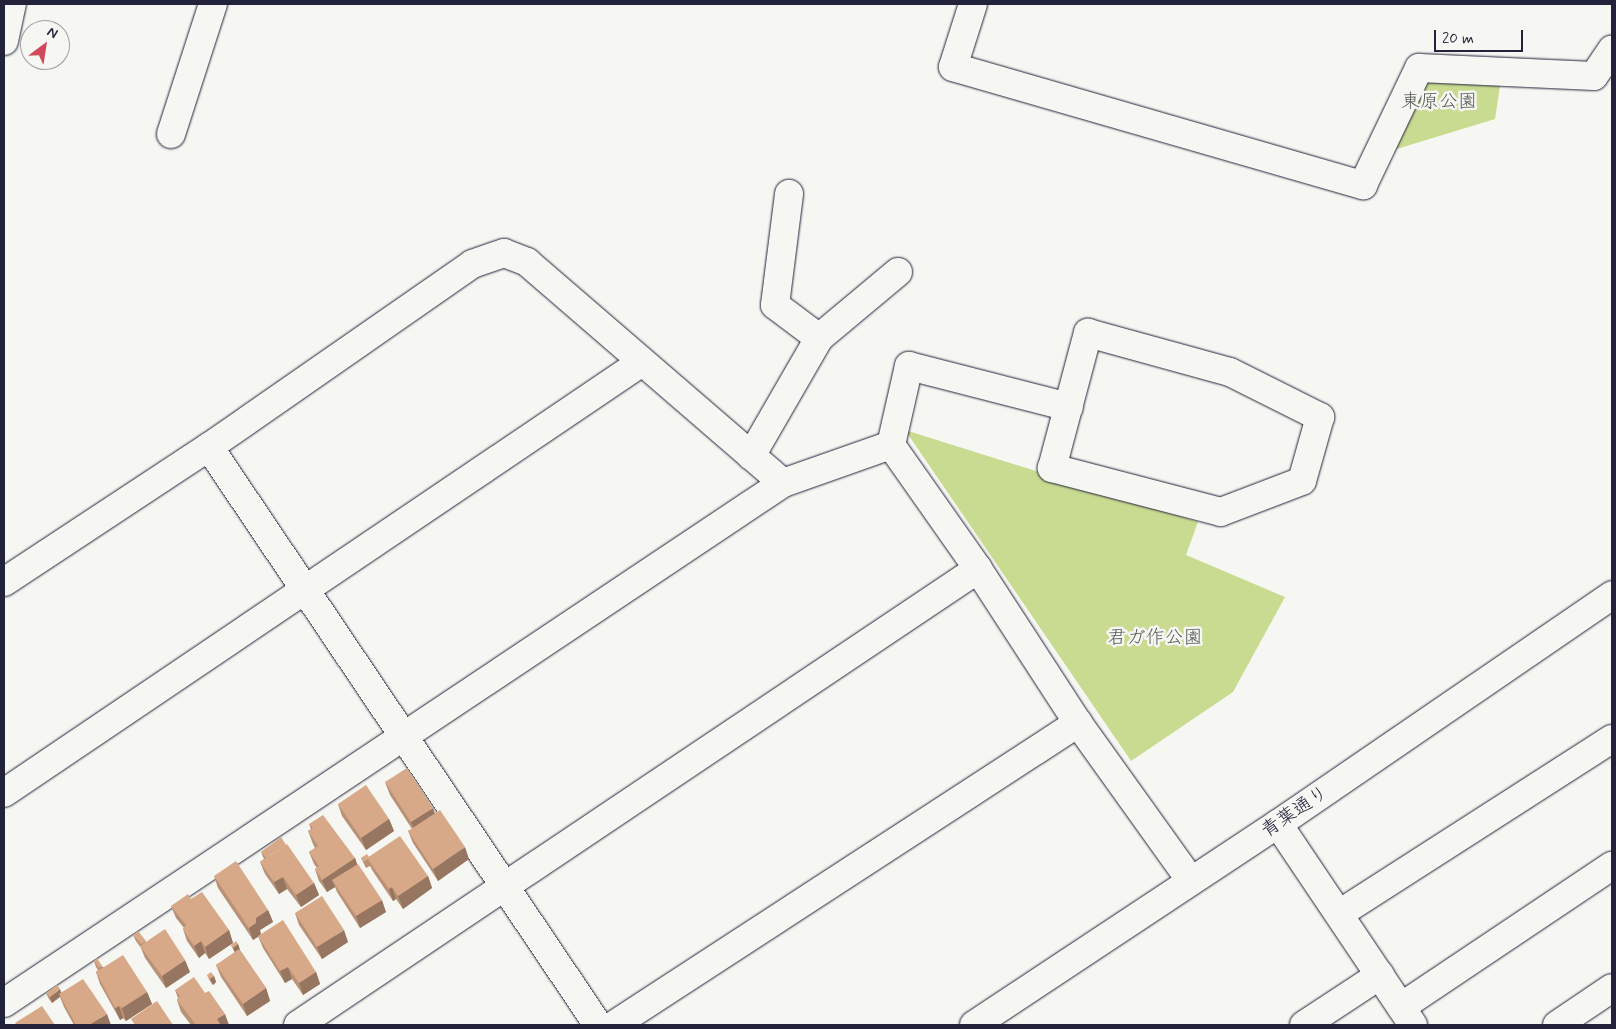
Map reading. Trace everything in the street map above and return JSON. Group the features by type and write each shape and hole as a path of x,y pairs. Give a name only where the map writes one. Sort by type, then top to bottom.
{"street":[{"path":"4,41 12,4"},
{"path":"171,134 213,4"},
{"path":"973,4 953,67 1363,185 1419,68 1594,76 1612,49"},
{"path":"789,194 775,305 819,338"},
{"path":"4,582 209,447 472,264 504,253 526,262 783,483"},
{"path":"752,456 819,338 898,272"},
{"path":"1088,333 1230,372 1320,417 1302,481 1221,512 1052,468 1069,407 1088,333"},
{"path":"4,793 642,362"},
{"path":"1069,407 909,366 891,445 978,568 1078,723 1192,881"},
{"path":"4,1003 783,483 891,445"},
{"path":"209,447 598,1025"},
{"path":"298,1025 978,568"},
{"name":"青葉通り","path":"983,1023 1612,595"},
{"path":"614,1025 1078,723"},
{"path":"1339,914 1612,739"},
{"path":"1278,824 1407,1016 1612,866"},
{"path":"1304,1025 1380,975"},
{"path":"1557,1025 1612,988"}],"green space":[{"name":"東原公園","path":"1419,68 1502,72 1495,119 1377,155"},
{"name":"君ガ作公園","path":"905,430 1198,522 1186,555 1285,597 1233,692 1131,761"}],"building":[{"path":"407,768 433,808 411,822 385,782"},
{"path":"366,785 389,819 361,838 338,804"},
{"path":"440,810 465,847 433,869 408,831"},
{"path":"323,815 355,858 322,880 315,869 319,866 309,852 318,846 308,831 313,828 309,824"},
{"path":"400,836 428,876 398,896 392,887 389,889 367,858"},
{"path":"281,837 286,845 266,858 261,852"},
{"path":"287,844 314,883 296,895 283,877 274,882 260,862"},
{"path":"367,854 369,857 364,862 361,858"},
{"path":"236,861 268,910 256,918 256,923 249,928 214,876"},
{"path":"358,864 382,900 356,916 332,880"},
{"path":"202,892 229,930 205,947 201,941 194,946 183,929 186,925 171,906 188,894 191,899"},
{"path":"322,896 344,930 317,947 295,913"},
{"path":"283,920 316,972 299,983 288,967 280,971 258,936"},
{"path":"165,929 185,960 162,976 140,946"},
{"path":"138,931 146,941 141,944 133,935"},
{"path":"236,941 238,944 233,948 231,945"},
{"path":"239,949 266,988 243,1004 216,965"},
{"path":"123,955 147,992 122,1008 119,1006 115,1008 96,972"},
{"path":"97,958 102,966 99,968 94,961"},
{"path":"211,972 214,976 210,979 207,975"},
{"path":"194,977 205,993 209,991 225,1014 217,1019 219,1025 196,1025 177,1000 180,996 175,990"},
{"path":"83,979 107,1014 89,1025 76,1025 59,994"},
{"path":"57,985 60,989 50,997 46,993"},
{"path":"157,1001 173,1025 135,1025 131,1019"},
{"path":"42,1006 55,1025 17,1025 15,1023"}]}
